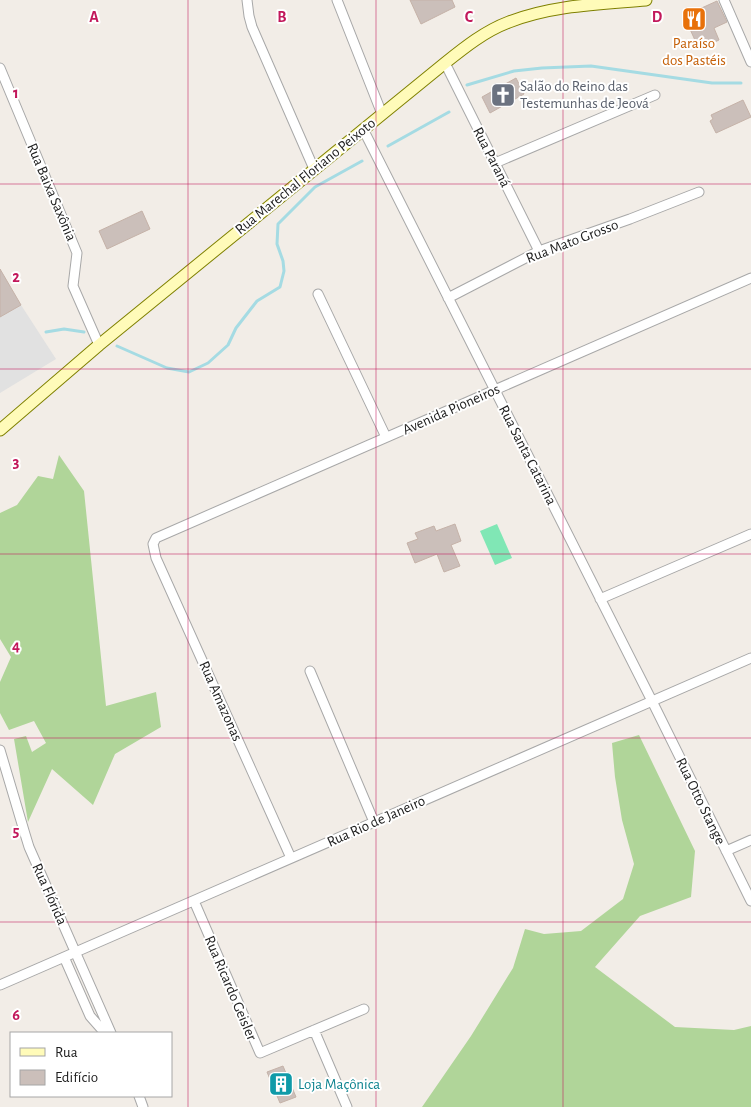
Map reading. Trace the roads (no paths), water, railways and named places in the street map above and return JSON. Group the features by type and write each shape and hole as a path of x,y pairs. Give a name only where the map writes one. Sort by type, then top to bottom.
{"main road":[{"name":"Rua Marechal Floriano Peixoto","path":"0,430 314,168 471,42 508,22 552,9 646,0"}],"street":[{"path":"247,0 252,27 314,168"},
{"path":"337,0 382,114"},
{"path":"724,0 751,62"},
{"name":"Rua Paraná","path":"444,63 539,250"},
{"name":"Rua Baixa Saxônia","path":"0,68 77,253 73,286 100,345"},
{"path":"495,162 654,95"},
{"name":"Rua Santa Catarina","path":"363,129 652,701"},
{"name":"Rua Mato Grosso","path":"448,298 539,250 630,219 699,192"},
{"name":"Avenida Pioneiros","path":"153,544 156,538 162,535 751,278"},
{"path":"318,294 386,437"},
{"path":"600,599 751,534"},
{"name":"Rua Amazonas","path":"153,544 156,558 292,858"},
{"name":"Rua Rio de Janeiro","path":"0,985 751,658"},
{"path":"310,671 374,822"},
{"name":"Rua Otto Stange","path":"652,701 751,901"},
{"name":"Rua Flórida","path":"0,750 25,834 111,1032"},
{"path":"726,851 751,840"},
{"name":"Rua Ricardo Geisler","path":"194,901 260,1053 364,1009"},
{"path":"64,957 90,1016 104,1032"},
{"path":"314,1030 347,1107"}],"waterway":[{"path":"467,85 514,71 591,66 712,83 741,83"},
{"path":"388,146 449,112"},
{"path":"117,346 167,368 189,372 208,363 228,345 236,328 257,301 280,287 284,271 283,261 277,244 278,224 315,187 362,161"},
{"path":"46,332 64,329 84,332"}],"place":[{"name":"Paraíso dos Pastéis","path":"694,19"},
{"name":"Salão do Reino das Testemunhas de Jeová","path":"503,95"},
{"name":"Loja Maçônica","path":"281,1084"}]}
